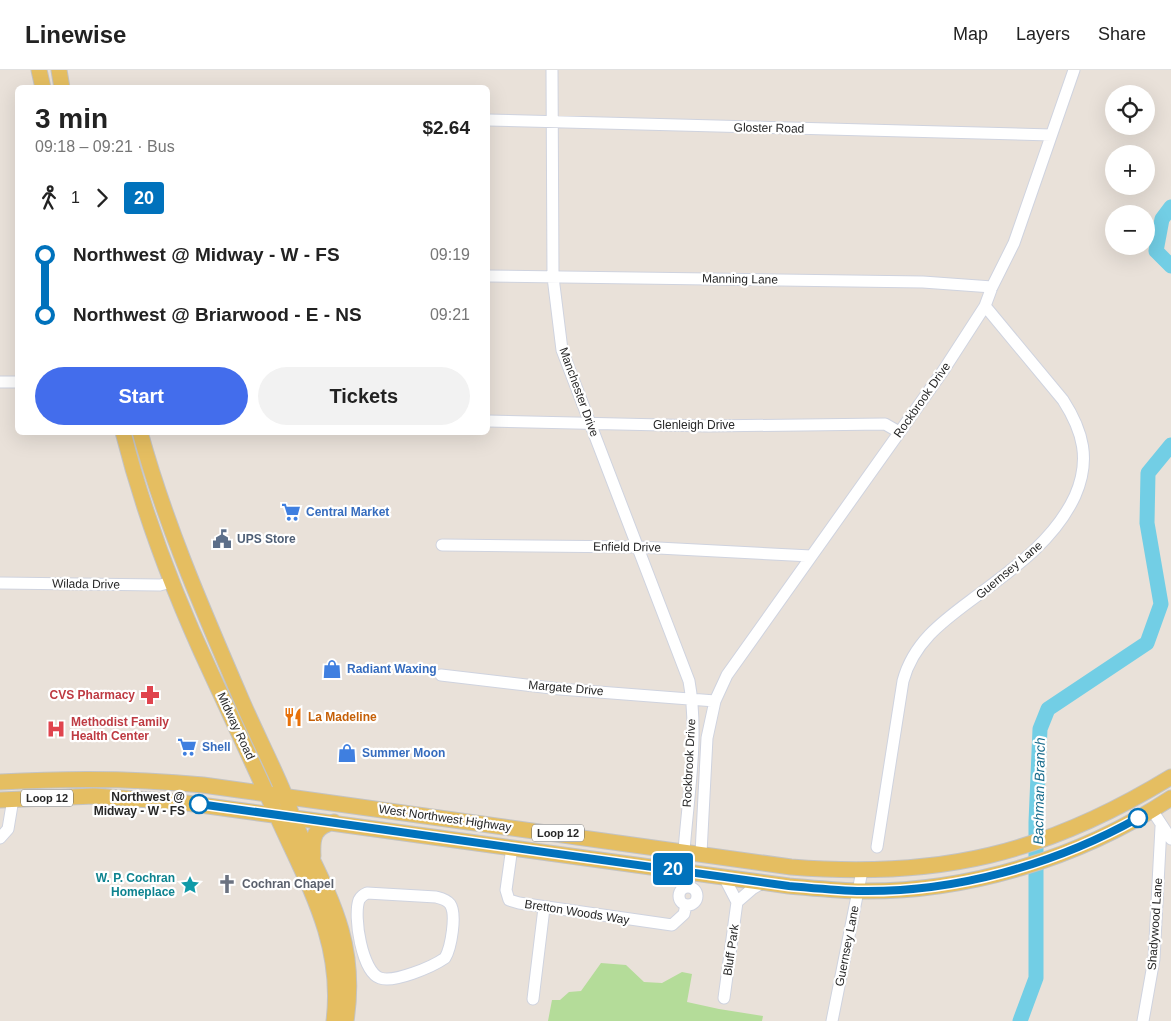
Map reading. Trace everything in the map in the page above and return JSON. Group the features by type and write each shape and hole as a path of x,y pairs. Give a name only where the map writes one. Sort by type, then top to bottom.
{"main road":[{"path":"39,70 42,85"},
{"path":"59,70 62,85"},
{"name":"Midway Road","path":"124,435 149,522 172,582 211,673 339,949 346,1021"},
{"name":"Midway Road","path":"141,435 188,575 341,923 334,1021"},
{"path":"172,582 188,575"},
{"path":"211,673 227,666"},
{"name":"West Northwest Highway","path":"0,782 90,778 157,780 701,853 791,867 862,871 924,868 992,855 1077,828 1143,794 1171,777"},
{"path":"35,798 49,792 86,786 90,778"},
{"path":"1143,794 1152,810"},
{"name":"West Northwest Highway","path":"6,800 35,798 135,798 277,814 724,877 858,891 925,887 976,878 1054,856 1097,839 1171,798"},
{"path":"313,858 312,840 314,834 320,826 334,822"},
{"path":"684,851 690,872"},
{"path":"690,872 701,853"}],"street":[{"name":"Manchester Drive","path":"552,70 553,277 562,350 682,657 692,698"},
{"name":"Rockbrook Drive","path":"701,853 708,738 715,701 727,675 944,371 985,306 992,287 1014,243 1074,70"},
{"name":"Gloster Road","path":"490,120 552,124 965,131 1051,135"},
{"name":"Manning Lane","path":"490,276 923,282 992,287"},
{"name":"Guernsey Lane","path":"877,847 903,681 912,656 926,637 944,621 1052,534 1069,507 1081,477 1084,445 1073,417 1063,400 985,306"},
{"path":"0,382 15,382"},
{"name":"Glenleigh Drive","path":"490,421 590,424 885,424 899,432"},
{"name":"Enfield Drive","path":"442,545 639,547 811,556"},
{"name":"Wilada Drive","path":"0,583 160,585 172,582"},
{"name":"Margate Drive","path":"441,675 560,688 692,698"},
{"name":"Rockbrook Drive","path":"684,851 692,737 692,698"},
{"path":"692,698 715,701"},
{"path":"0,838 8,829 6,800"},
{"path":"1152,810 1161,827 1171,839"},
{"name":"Shadywood Lane","path":"1143,1021 1154,959 1161,827"},
{"name":"Bretton Woods Way","path":"512,847 506,890 509,900 544,908 672,925 684,914 686,905 681,902 679,897 681,891 688,888 690,872"},
{"name":"Guernsey Lane","path":"832,1021 862,871"},
{"path":"724,877 737,902 752,889 764,882"},
{"path":"367,893 436,897 445,900 452,909 451,940 448,952 437,963 405,975 385,979 380,978 369,970 361,940 359,901 367,893"},
{"name":"Bluff Park","path":"724,998 737,902"},
{"path":"533,998 544,908"},
{"path":"339,949 351,941 361,940"},
{"path":"339,949 353,954 363,953"}],"green space":[{"path":"601,963 626,965 644,982 662,983 682,972 692,974 687,1002 763,1016 762,1021 548,1021 552,1000 560,1000 569,992 581,991"}],"waterway":[{"name":"Bachman Branch","path":"1171,207 1162,219 1156,251 1171,266"},
{"name":"Bachman Branch","path":"1020,1021 1036,978 1036,822 1040,729 1048,709 1147,643 1161,604 1147,523 1148,473 1171,445"}],"bus line":[{"name":"20","path":"199,804 789,886 858,891 947,884 1026,866 1076,848 1138,818"}],"place":[{"name":"Central Market","path":"291,512"},
{"name":"UPS Store","path":"222,539"},
{"name":"Radiant Waxing","path":"332,669"},
{"name":"CVS Pharmacy","path":"150,695"},
{"name":"La Madeline","path":"293,717"},
{"name":"Methodist Family Health Center","path":"56,729"},
{"name":"Shell","path":"187,747"},
{"name":"Summer Moon","path":"347,753"},
{"name":"Northwest @ Midway - W - FS","path":"199,804"},
{"name":"Cochran Chapel","path":"227,884"},
{"name":"W. P. Cochran Homeplace","path":"190,885"}]}
